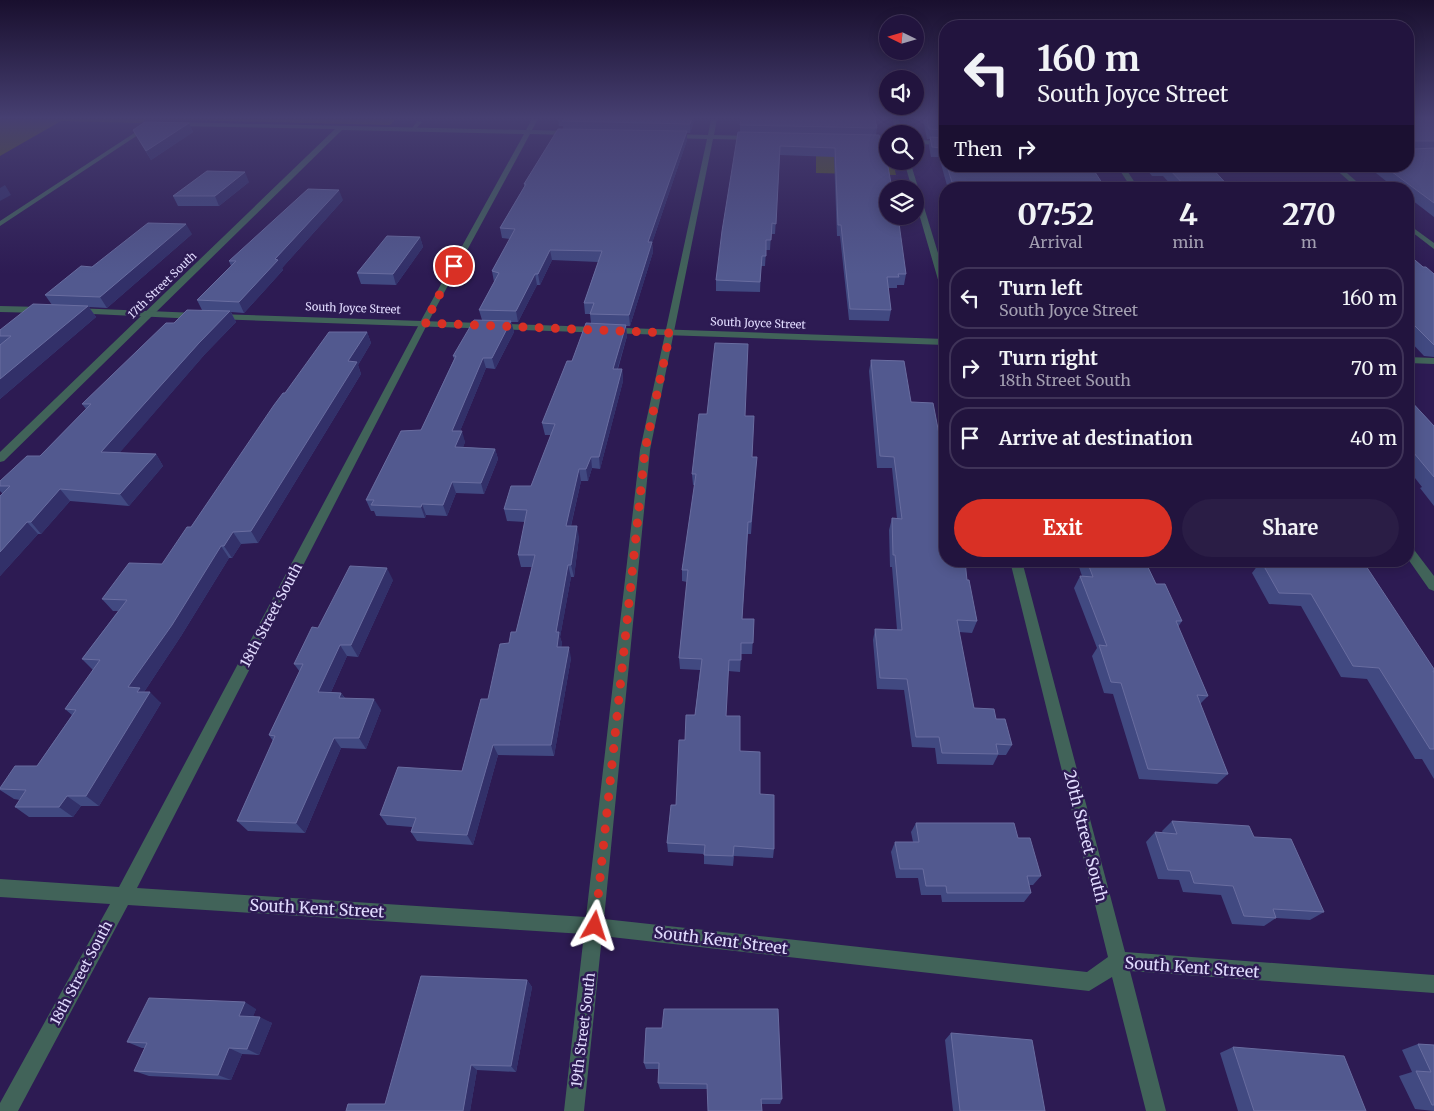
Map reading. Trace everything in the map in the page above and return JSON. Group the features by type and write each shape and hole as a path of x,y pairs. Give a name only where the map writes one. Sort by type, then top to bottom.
{"street":[{"path":"0,224 80,171"},
{"name":"17th Street South","path":"0,458 296,171"},
{"name":"18th Street South","path":"7,1111 123,896 506,171"},
{"name":"19th Street South","path":"574,1111 644,459 703,171"},
{"path":"910,171 939,270"},
{"path":"1342,172 1354,182"},
{"path":"1414,231 1434,248"},
{"name":"South Joyce Street","path":"0,309 939,342"},
{"path":"1414,360 1434,361"},
{"path":"1414,558 1434,586"},
{"name":"20th Street South","path":"1018,567 1156,1111"},
{"name":"South Kent Street","path":"0,888 595,926 1089,982 1118,961 1434,984"}],"green space":[{"path":"816,171 895,171 896,175 816,173"}],"building":[{"path":"207,171 245,172 215,196 173,196"},
{"path":"532,171 673,171 648,242 652,242 629,315 590,314 594,303 584,303 602,251 550,250 516,311 479,310 499,273 492,271 515,229 500,228 526,184 524,184"},
{"path":"732,171 779,171 776,224 772,223 771,240 766,240 766,256 762,256 760,282 716,280"},
{"path":"836,171 889,171 890,180 879,180 879,225 899,225 906,274 898,274 899,277 887,277 891,310 850,309 841,225 838,225"},
{"path":"1434,171 1434,203 1414,188 1414,182 1406,182 1392,172"},
{"path":"949,172 1095,172 1101,182 952,182"},
{"path":"1172,172 1215,172 1225,182 1181,182"},
{"path":"308,189 339,190 275,259 278,260 239,302 197,300 236,261 229,261"},
{"path":"148,223 186,224 100,297 45,295 81,266 92,267"},
{"path":"387,236 420,237 393,274 357,273"},
{"path":"1414,259 1434,274 1434,345 1414,325"},
{"path":"33,304 88,306 0,379 0,345 11,336 0,336 0,330"},
{"path":"187,310 230,311 101,452 156,454 120,494 60,489 31,522 27,522 0,552 0,496 10,486 0,486 0,481 27,456 40,456 91,404 82,404 166,323 174,323"},
{"path":"474,320 511,321 492,358 483,358 452,431 462,431 455,447 495,449 481,483 452,482 443,505 422,504 421,507 371,505 374,500 366,500 401,431 421,430 456,356 453,356"},
{"path":"586,323 626,325 613,369 622,369 599,457 591,457 586,469 579,469 566,526 577,526 571,565 568,565 556,632 559,632 557,647 569,647 551,745 493,745 467,835 411,832 416,818 380,815 398,767 462,771 481,699 488,699 500,644 509,643 511,632 516,632 535,555 518,555 527,510 504,509 511,486 531,486 555,424 542,423 567,361 572,361"},
{"path":"329,332 367,332 348,361 357,362 251,531 233,532 224,546 221,546 172,625 128,687 140,688 137,692 150,692 86,796 67,796 59,807 15,807 26,790 0,788 15,766 37,766 76,710 65,709 100,660 82,659 127,600 102,599 129,563 162,564 187,527 191,527 274,405 285,393"},
{"path":"715,343 748,344 745,416 754,416 752,457 757,457 751,522 748,522 742,619 754,619 753,643 741,643 741,660 729,660 726,716 740,716 740,751 760,752 760,794 774,795 774,849 734,846 733,856 704,855 705,845 667,843 671,805 676,805 679,740 685,740 686,715 695,715 702,659 679,658 688,570 682,570 696,474 692,474 699,414 707,414"},
{"path":"871,360 904,361 911,402 933,403 939,434 939,567 966,567 977,621 957,620 974,708 994,709 996,719 1005,719 1012,745 996,744 998,754 942,753 939,737 916,737 907,679 880,678 875,629 902,630 895,555 893,555 892,518 902,519 894,457 880,456"},
{"path":"1414,404 1434,426 1434,477 1414,453"},
{"path":"350,566 387,568 351,645 340,645 318,692 341,693 339,698 374,699 359,738 334,738 296,823 237,821 275,736 269,735 303,664 294,664 312,627 318,628"},
{"path":"1089,567 1148,567 1156,584 1165,584 1182,621 1176,621 1208,696 1197,695 1228,774 1148,769 1121,683 1111,682 1099,645 1107,646 1080,576 1093,577"},
{"path":"1264,567 1367,567 1434,669 1434,749 1430,749 1379,668 1353,666 1311,594 1279,593"},
{"path":"1172,821 1249,826 1254,837 1291,839 1324,912 1273,909 1276,918 1244,916 1233,886 1194,883 1190,871 1168,870 1155,832 1177,834"},
{"path":"916,823 1014,823 1018,838 1030,838 1041,876 1027,876 1031,893 947,893 946,886 926,886 923,869 900,869 895,842 919,842"},
{"path":"421,976 527,980 511,1066 471,1065 463,1111 346,1111 348,1104 385,1104"},
{"path":"149,998 245,1002 239,1016 260,1017 247,1049 229,1048 218,1075 134,1071 147,1043 127,1042"},
{"path":"664,1009 778,1009 782,1099 761,1099 762,1111 708,1111 707,1084 658,1083 659,1063 644,1063 646,1028 662,1028"},
{"path":"951,1033 1032,1040 1045,1111 960,1111"},
{"path":"1418,1044 1434,1045 1434,1105 1432,1105 1416,1071 1431,1072"},
{"path":"1233,1047 1344,1056 1366,1111 1254,1111"}],"route":[{"path":"454,266 425,323 670,333 645,450 595,926"}]}
